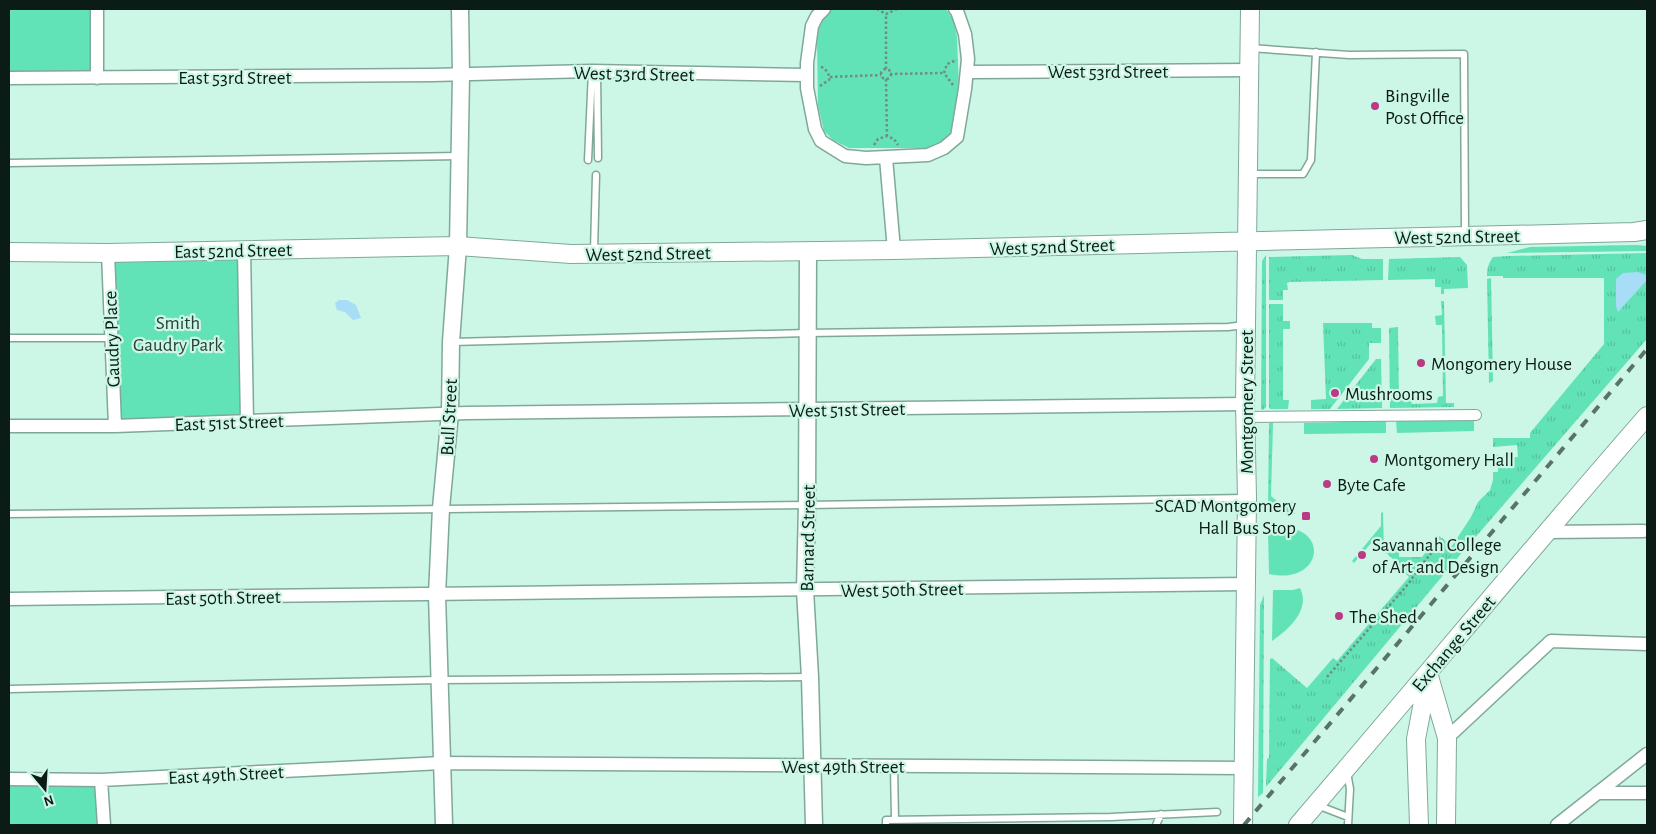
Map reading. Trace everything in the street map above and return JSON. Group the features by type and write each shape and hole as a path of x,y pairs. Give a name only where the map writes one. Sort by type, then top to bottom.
{"main road":[{"name":"Montgomery Street","path":"1243,825 1247,498 1245,411 1250,9"},
{"name":"West 52nd Street","path":"458,246 594,254 894,250 1643,233"},
{"name":"East 52nd Street","path":"9,252 108,253 458,246"},
{"name":"Exchange Street","path":"1298,825 1546,532 1647,416"},
{"path":"1428,673 1447,738 1446,825"},
{"path":"1419,825 1416,739 1428,673"}],"street":[{"path":"97,9 97,78"},
{"name":"Bull Street","path":"444,825 437,595 441,508 450,413 451,342 458,246 461,75 460,9"},
{"path":"824,9 817,16 812,26 806,75 815,129 822,140 845,156 886,158 928,155 944,148 956,137 968,59 965,34 955,9"},
{"name":"West 53rd Street","path":"967,72 1249,70"},
{"name":"West 53rd Street","path":"461,75 594,71 806,75"},
{"name":"East 53rd Street","path":"9,78 461,75"},
{"path":"886,158 894,250"},
{"path":"244,249 247,422"},
{"name":"Barnard Street","path":"808,251 808,505 805,590 810,677 814,825"},
{"name":"Gaudry Place","path":"108,253 115,426"},
{"name":"West 51st Street","path":"450,413 808,410 1245,411"},
{"path":"1245,411 1476,415"},
{"name":"East 51st Street","path":"9,426 115,426 450,413"},
{"path":"1546,532 1644,530"},
{"name":"West 50th Street","path":"437,595 1246,584"},
{"name":"East 50th Street","path":"9,600 437,595"},
{"path":"1447,738 1551,641 1647,644"},
{"path":"1557,825 1647,754"},
{"name":"West 49th Street","path":"442,763 1244,768"},
{"name":"East 49th Street","path":"9,779 102,780 442,763"},
{"path":"102,780 104,825"},
{"path":"1597,793 1647,793"}],"lane":[{"path":"1249,48 1349,55 1464,54 1465,236"},
{"path":"1248,174 1302,174 1311,160 1316,52"},
{"path":"594,71 598,158"},
{"path":"588,160 594,71"},
{"path":"9,163 460,156"},
{"path":"594,254 596,175"},
{"path":"451,342 807,333 1228,327 1246,325"},
{"path":"9,338 112,338"},
{"path":"9,514 1247,498"},
{"path":"9,690 439,680 810,677"},
{"path":"894,766 895,820"},
{"path":"1347,769 1350,789 1348,825"},
{"path":"1316,805 1348,818"},
{"path":"886,825 886,820 997,822 1218,812"},
{"path":"1156,825 1161,814"}],"path":[{"path":"877,9 886,14"},
{"path":"886,14 897,9"},
{"path":"886,14 886,69 889,70 890,74"},
{"path":"829,77 881,74 886,69"},
{"path":"881,74 886,79"},
{"path":"890,74 944,74"},
{"path":"886,136 886,79 890,74"},
{"path":"1327,677 1409,583 1418,568 1443,539"}],"green space":[{"path":"9,9 92,9 92,72 9,72"},
{"path":"831,9 946,9 954,21 957,37 959,90 957,118 951,133 941,142 928,148 849,148 833,140 824,131 818,106 817,43 820,20"},
{"path":"1647,246 1647,251 1507,253 1530,247"},
{"name":"Smith Gaudry Park","path":"244,249 247,422 115,426 108,253"},
{"path":"1647,253 1647,339 1460,555 1266,787 1267,759 1269,758 1270,659 1272,658 1307,688 1333,658 1337,661 1409,577 1406,574 1407,572 1384,551 1399,551 1399,557 1422,557 1439,536 1452,546 1471,517 1478,502 1490,490 1493,472 1498,472 1498,465 1493,465 1493,454 1500,457 1518,457 1517,445 1493,447 1493,438 1530,438 1530,433 1604,344 1604,278 1503,278 1503,276 1487,276 1488,266 1493,257"},
{"path":"1266,255 1266,407 1263,410 1261,409 1262,261"},
{"path":"1352,255 1362,259 1383,259 1383,280 1290,282 1287,283 1288,290 1283,290 1283,300 1269,300 1269,257"},
{"path":"1460,257 1467,265 1468,288 1444,289 1444,294 1441,294 1441,287 1435,287 1435,279 1388,280 1389,259"},
{"path":"1491,278 1493,381 1489,383 1487,279"},
{"path":"1441,301 1444,301 1446,403 1454,403 1454,407 1390,408 1389,328 1398,327 1399,398 1411,398 1412,404 1437,403 1438,397 1443,396 1442,325 1436,325 1435,316 1442,315"},
{"path":"1269,304 1283,304 1283,321 1290,321 1290,329 1283,329 1283,400 1289,400 1288,409 1270,409 1269,407"},
{"path":"1323,323 1372,323 1372,328 1381,328 1381,343 1369,343 1369,359 1330,409 1311,409 1311,400 1326,399"},
{"path":"1376,359 1381,359 1382,408 1337,409"},
{"path":"1474,420 1474,431 1397,433 1396,421"},
{"path":"1386,421 1386,433 1304,434 1304,423"},
{"path":"1269,423 1273,423 1271,496 1278,502 1293,502 1295,514 1268,512"},
{"path":"1383,512 1384,551 1372,542 1354,563 1352,561 1381,526 1381,513"},
{"path":"1290,528 1303,532 1310,540 1314,549 1313,558 1308,566 1299,572 1286,575 1269,574 1268,531"},
{"path":"1300,588 1303,604 1300,612 1291,625 1272,641 1273,590"},
{"path":"1264,595 1263,793 1258,797 1260,605"},
{"path":"9,785 97,785 98,825 9,825"}],"water":[{"path":"1638,272 1646,275 1647,280 1618,312 1616,306 1616,279 1623,273"},
{"path":"339,300 347,300 356,305 361,318 353,320 345,312 337,310 335,303"}],"railway":[{"path":"1244,825 1647,349"}],"place":[{"name":"Bingville Post Office","path":"1375,106"},
{"name":"Mongomery House","path":"1421,363"},
{"name":"Mushrooms","path":"1335,393"},
{"name":"Montgomery Hall","path":"1374,459"},
{"name":"Byte Cafe","path":"1327,484"},
{"name":"SCAD Montgomery Hall Bus Stop","path":"1306,516"},
{"name":"Savannah College of Art and Design","path":"1362,555"},
{"name":"The Shed","path":"1339,616"}]}
